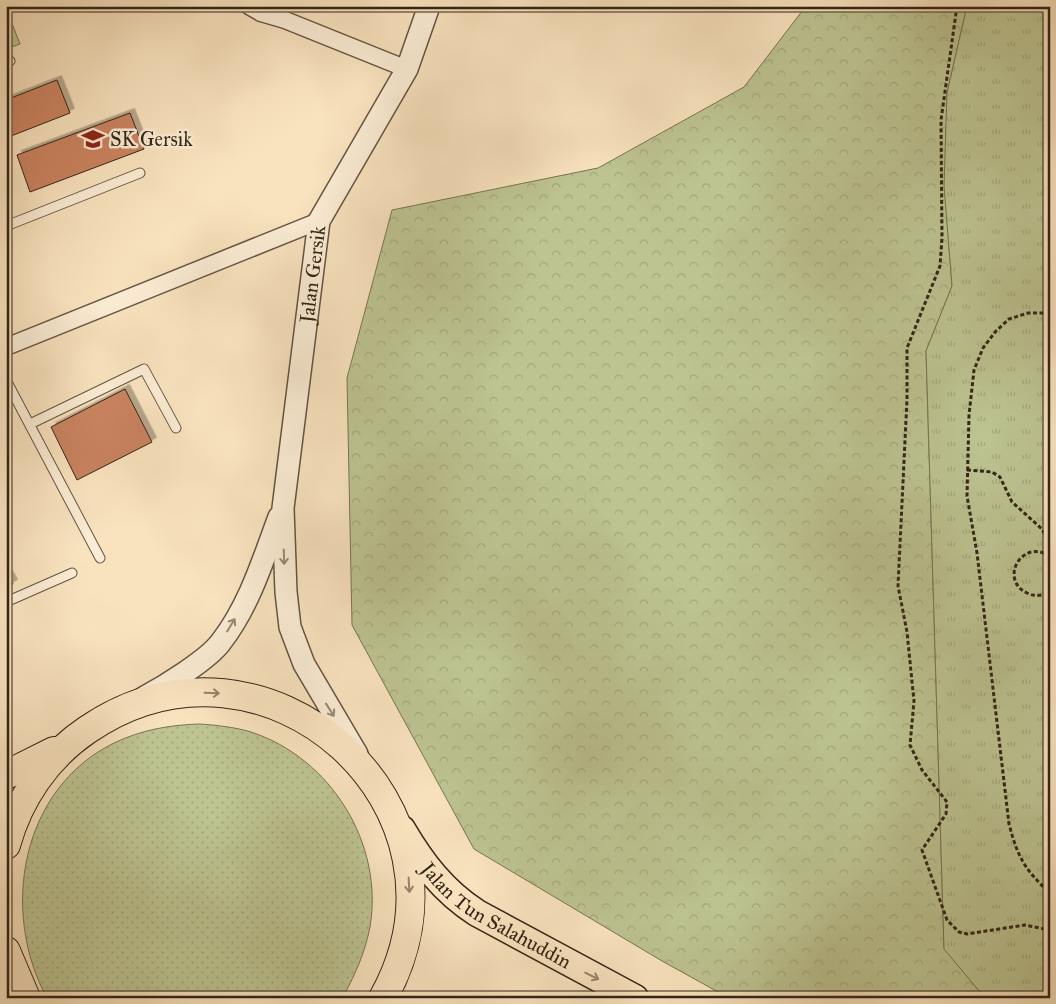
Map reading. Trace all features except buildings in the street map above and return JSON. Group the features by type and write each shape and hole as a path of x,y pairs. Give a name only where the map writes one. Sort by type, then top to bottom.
{"highway":[{"path":"6,775 68,744 110,716 139,703 179,694 219,693 251,697 282,707 311,721 349,750 370,775 387,802 405,849 410,899 403,949 383,998"},
{"path":"6,845 14,821 28,793 46,767 68,744"}],"main road":[{"name":"Jalan Tun Salahuddin","path":"387,802 418,856 456,899 634,998"}],"street":[{"path":"249,6 261,13 284,20 406,70"},
{"name":"Jalan Gersik","path":"283,508 319,221 406,70 429,6"},
{"path":"6,347 319,221"},
{"path":"110,716 163,687 220,644 254,585 283,508"},
{"path":"283,508 286,592 290,628 304,664 370,775"}],"lane":[{"path":"6,226 140,173"},
{"path":"30,424 144,369 176,428"},
{"path":"6,380 100,558"},
{"path":"6,602 72,573"}],"path":[{"path":"957,6 941,120 942,238 940,266 907,348 907,399 898,586 907,632 914,701 910,745 922,770 947,802 946,814 922,850 947,920 959,932 967,934 1025,925 1050,930"},
{"path":"1050,313 1028,313 1009,319 983,348 974,370 969,415 967,470 967,496 978,562 1009,824 1015,846 1025,869 1050,894"},
{"path":"967,470 992,472 1000,477 1012,502 1042,528 1050,545"},
{"path":"1050,556 1043,552 1028,552 1019,559 1014,571 1017,584 1030,595 1044,594 1050,591"}],"green space":[{"path":"806,6 967,6 947,93 945,193 952,286 926,351 944,948 985,998 729,998 662,961 474,849 352,625 347,378 392,210 598,168 744,87"},
{"path":"967,6 1050,6 1050,998 985,998 944,949 926,351 952,286 944,186 947,93"},
{"path":"6,8 20,44 6,49"},
{"path":"199,724 245,730 280,744 305,762 328,783 346,808 360,836 369,865 372,896 370,927 366,945 344,995 342,998 47,998 33,964 24,928 23,892 28,856 39,821 57,790 82,764 114,743 155,729"}],"place":[{"name":"SK Gersik","path":"93,139"}]}
